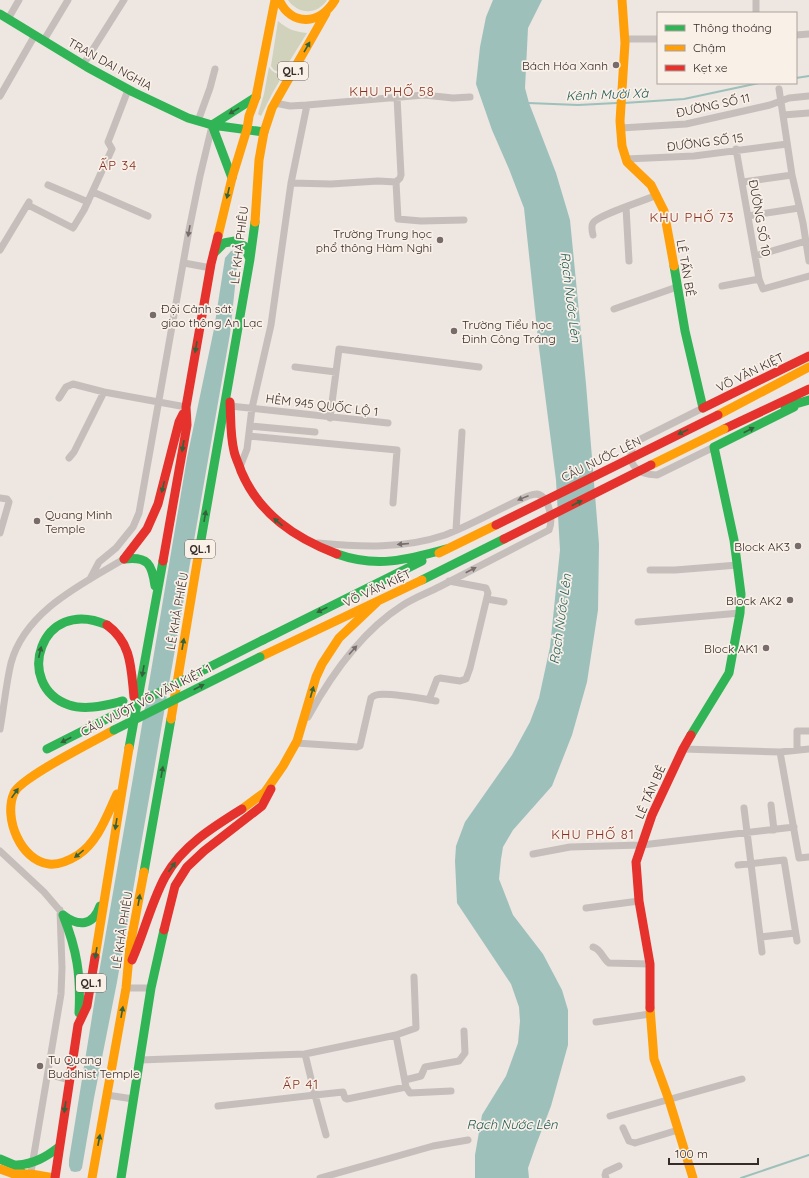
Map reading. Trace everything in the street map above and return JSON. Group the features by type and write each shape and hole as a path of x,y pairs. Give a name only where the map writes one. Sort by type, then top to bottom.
{"main road":[{"name":"QL.1","path":"328,11 336,0"},
{"name":"LÊ TẤN BÊ","path":"622,0 625,39 625,59 620,100 622,145 626,159 635,171 648,182 664,211 677,287 694,372 703,408"},
{"path":"278,1 285,11 300,19 309,20 318,18 328,11"},
{"name":"LÊ KHẢ PHIÊU","path":"55,1178 78,1025 87,1006 122,786 187,425 186,407 210,268 232,178 247,128 249,116 256,97 272,13 278,1"},
{"name":"LÊ KHẢ PHIÊU","path":"247,128 255,116 263,89 278,1"},
{"name":"LÊ KHẢ PHIÊU","path":"92,1178 126,988 130,946 162,772 250,259 254,232 259,160 264,132 275,103 328,11"},
{"name":"TRAN DAI NGHIA","path":"4,16 83,65 128,90 188,118 212,125 247,128 264,132"},
{"path":"232,178 212,125 256,97"},
{"path":"214,254 222,244 234,241 246,247 250,259"},
{"path":"796,374 809,357"},
{"name":"VÕ VĂN KIỆT","path":"703,408 809,357"},
{"name":"VÕ VĂN KIỆT","path":"718,415 809,367"},
{"path":"229,377 233,448 244,480 253,496 278,522 291,532 331,553 349,558 381,562 402,561 446,549"},
{"path":"742,421 809,389"},
{"path":"742,421 809,400"},
{"path":"714,447 809,400"},
{"path":"124,560 147,528 158,504 179,422 186,407"},
{"name":"CẦU NƯỚC LÊN","path":"496,525 718,415"},
{"name":"VÕ VĂN KIỆT","path":"260,657 376,602 742,421"},
{"name":"LÊ TẤN BÊ","path":"693,1178 669,1100 654,1059 650,1014 650,964 639,901 636,862 652,815 683,749 729,673 740,613 741,594 734,540 714,447"},
{"name":"VÕ VĂN KIỆT","path":"263,640 496,525"},
{"path":"124,560 137,557 146,560 153,572 156,599"},
{"path":"121,1178 151,988 175,886 187,867 204,851 262,806 296,743 302,729 319,670 330,650 339,638 376,602"},
{"path":"136,710 130,666 124,643 113,629 97,620 75,618 61,624 48,634 40,651 39,670 41,680 54,696 70,705 90,707 113,704 123,701 158,688 263,640"},
{"path":"47,749 263,640"},
{"name":"CẦU VƯỢT VÕ VĂN KIỆT 1","path":"122,786 97,834 79,855 71,860 52,865 30,860 15,846 10,837 6,826 8,806 14,794 27,780 43,768 114,730 260,657"},
{"path":"128,966 142,940 157,894 172,866 195,841 212,828 250,804 265,792 283,766"},
{"path":"62,912 70,921 85,923 91,921 99,911 106,888"},
{"path":"62,912 76,951 80,970 78,1025"},
{"path":"17,1165 32,1163 59,1147"},
{"path":"0,1159 17,1165 30,1176"},
{"path":"0,1169 17,1176 55,1178"}],"street":[{"path":"4,16 19,0"},
{"path":"44,40 68,0"},
{"path":"83,65 124,0"},
{"path":"756,0 756,12"},
{"path":"797,35 809,34"},
{"path":"0,96 35,35"},
{"path":"625,39 657,38"},
{"path":"198,121 215,69"},
{"path":"779,89 792,175 799,208 806,223 806,242 809,261"},
{"path":"0,250 28,203 73,228 93,192 112,149 108,142 128,90"},
{"path":"275,103 290,106 424,95 453,98 470,97"},
{"name":"ĐƯỜNG SỐ 11","path":"621,128 686,124 789,98 809,96"},
{"path":"397,97 401,175 396,182 398,219 421,221 464,220"},
{"path":"240,467 247,449 252,408 271,325 291,184 307,105"},
{"path":"783,115 809,113"},
{"path":"90,579 100,562 116,548 133,527 141,503 158,402 200,176 212,125"},
{"name":"ĐƯỜNG SỐ 15","path":"626,159 694,156 736,149 787,144"},
{"name":"ĐƯỜNG SỐ 10","path":"736,149 755,256 763,289 809,276"},
{"path":"743,182 792,175"},
{"path":"291,184 331,184 378,181 396,182"},
{"path":"48,186 88,202"},
{"path":"93,192 148,216"},
{"path":"593,235 592,226 593,222 596,220 657,196"},
{"path":"626,207 629,261"},
{"path":"748,216 799,208"},
{"path":"755,256 806,242"},
{"path":"184,263 210,268"},
{"path":"722,286 760,279"},
{"path":"614,309 677,287"},
{"path":"330,418 339,349 479,367"},
{"path":"295,367 336,372"},
{"path":"59,398 66,387 73,384 104,392 186,407"},
{"path":"69,458 74,452 104,392"},
{"name":"HẺM 945 QUỐC LỘ 1","path":"230,406 330,418 388,423"},
{"path":"703,408 635,442 632,448 631,458 635,467 640,472 648,475 657,475 714,447"},
{"path":"250,426 315,432"},
{"path":"456,530 462,432"},
{"path":"249,436 397,450 393,503"},
{"path":"302,729 329,681 349,654 382,622 403,605 549,530 552,524 550,510 543,497 537,494 528,496 444,535 410,544 351,546 311,542"},
{"path":"0,498 7,499 9,502 0,533"},
{"path":"339,545 337,549 339,555"},
{"path":"0,729 12,662 18,644 25,633 54,602 90,579 124,560"},
{"path":"650,570 675,570 738,565"},
{"path":"296,743 360,746 371,698 374,695 402,696 432,700 437,679 440,678 460,681 466,679 470,668 488,590 486,588 449,581"},
{"path":"487,599 504,602"},
{"path":"638,622 740,613"},
{"path":"319,670 323,677 329,681"},
{"path":"797,750 797,731 809,732"},
{"path":"683,749 780,752 809,749"},
{"path":"780,752 799,858 809,857"},
{"path":"771,805 774,830"},
{"path":"744,808 762,952"},
{"path":"533,854 570,847 642,845 794,827"},
{"path":"0,851 44,892 62,912 62,987 30,1176"},
{"path":"738,865 784,860 796,937 760,937"},
{"path":"586,908 639,901"},
{"path":"593,947 596,947 609,963 650,964"},
{"path":"140,1060 305,1054 396,1035 416,1028 414,977"},
{"path":"126,988 151,988"},
{"path":"596,1022 650,1014"},
{"path":"218,1106 343,1092 345,1098 347,1099 405,1084 421,1076 425,1067 459,1061 465,1052 464,1031"},
{"path":"396,1035 405,1084 410,1094 451,1091"},
{"path":"305,1054 326,1135"},
{"path":"48,1074 70,1080"},
{"path":"610,1116 742,1079"},
{"path":"107,1095 134,1099"},
{"path":"623,1128 629,1141 634,1144 678,1130"},
{"path":"320,1178 433,1146 468,1140"},
{"path":"606,1178 606,1172 619,1166"}],"green space":[{"path":"288,0 327,0 323,5 313,11 303,11 292,5"},
{"path":"278,21 291,30 307,33 284,70 279,72 274,70 271,66"},
{"path":"269,67 275,73 284,73 261,116 258,114 264,94"}],"water":[{"name":"Rạch Nước Lên","path":"493,0 542,0 528,28 525,88 529,103 556,173 570,220 586,384 599,544 598,610 587,682 572,735 552,786 513,830 503,847 501,859 499,879 513,915 543,954 562,990 568,1010 568,1045 551,1106 528,1168 529,1178 475,1178 475,1155 482,1115 506,1076 518,1043 520,1021 519,1007 511,984 457,903 455,861 456,846 465,822 512,755 530,722 539,698 550,647 560,550 556,480 539,348 524,208 492,130 476,84 480,47 486,17"},
{"path":"235,250 238,254 238,258 230,334 117,982 82,1168 80,1171 75,1172 71,1171 69,1160 100,967 187,458 214,329 225,258 231,251"}],"waterway":[{"name":"Kênh Mười Xà","path":"797,78 809,76"},
{"name":"Kênh Mười Xà","path":"624,103 684,99 754,84"},
{"name":"Kênh Mười Xà","path":"528,103 578,105 617,103"},
{"path":"741,1178 809,1155"}],"traffic: fast":[{"path":"0,14 87,67 133,92 188,118 212,125 264,132"},
{"path":"232,178 212,125 256,97"},
{"path":"198,557 250,259 255,222"},
{"path":"214,253 224,243 235,241 244,246 250,259"},
{"path":"674,266 685,331 703,408"},
{"path":"785,407 809,400"},
{"path":"714,447 794,407"},
{"path":"691,735 729,673 740,613 741,594 734,540 714,447"},
{"path":"422,580 504,539"},
{"path":"337,554 365,561 392,561 446,549"},
{"path":"124,559 132,558 144,560 150,567 155,586"},
{"path":"129,748 163,561"},
{"path":"263,640 422,561"},
{"path":"107,625 84,619 65,622 51,632 42,647 39,663 42,680 52,695 69,705 76,707 96,707 123,701"},
{"path":"47,749 263,640"},
{"path":"114,730 260,657"},
{"path":"144,872 171,719"},
{"path":"63,915 80,923 85,922 94,918 100,906"},
{"path":"63,915 75,951 79,975 79,1013"},
{"path":"121,1178 151,988 164,930"},
{"path":"17,1165 40,1159 59,1147"},
{"path":"0,1159 21,1168"},
{"path":"14,1174 20,1178"}],"traffic: slow":[{"path":"218,236 232,178 247,129 249,116 256,97 275,0"},
{"path":"279,0 291,15 306,20 322,14 335,0"},
{"path":"622,0 625,43 620,121 622,146 627,162 651,185 664,211 674,266"},
{"path":"255,222 259,160 264,132 272,108 326,13"},
{"path":"718,415 809,367"},
{"path":"651,465 724,429"},
{"path":"439,553 496,525"},
{"path":"171,719 198,557"},
{"path":"260,657 422,580"},
{"path":"242,809 265,792 283,766 297,741 316,677 322,664 339,638 377,602"},
{"path":"114,730 76,750 19,786 14,793 11,803 13,826 17,837 30,855 39,861 53,864 68,860 85,850 91,843 106,819 117,794"},
{"path":"95,957 129,748"},
{"path":"92,1178 126,988 130,946 144,872"},
{"path":"650,1008 654,1059 669,1100 693,1178"},
{"path":"0,1169 14,1174 31,1174 54,1178"}],"traffic: jam":[{"path":"163,561 187,425 186,407 211,264 218,236"},
{"path":"703,408 809,356"},
{"path":"724,429 809,389"},
{"path":"230,402 231,433 235,453 241,471 258,500 280,523 293,532 322,548 337,554"},
{"path":"124,559 147,529 158,504 179,422 183,414"},
{"path":"496,525 718,415"},
{"path":"504,539 651,465"},
{"path":"107,625 115,632 126,648 131,667 134,697"},
{"path":"650,1008 650,964 639,901 636,862 652,815 691,735"},
{"path":"164,930 175,886 187,867 204,851 262,806 271,789"},
{"path":"132,960 156,897 172,866 199,838 242,809"},
{"path":"55,1178 78,1025 87,1006 95,957"}],"place":[{"name":"Bách Hóa Xanh","path":"616,65"},
{"name":"Trường Trung học phổ thông Hàm Nghi","path":"440,240"},
{"name":"Đội Cảnh sát giao thông An Lạc","path":"153,315"},
{"name":"Trường Tiểu học Đinh Công Tráng","path":"454,331"},
{"name":"Quang Minh Temple","path":"37,521"},
{"name":"Block AK3","path":"798,546"},
{"name":"Block AK2","path":"790,600"},
{"name":"Block AK1","path":"766,648"},
{"name":"Tu Quang Buddhist Temple","path":"40,1066"}],"district":[{"name":"KHU PHỐ 58","path":"392,91"},
{"name":"ẤP 34","path":"118,165"},
{"name":"KHU PHỐ 73","path":"692,217"},
{"name":"KHU PHỐ 81","path":"593,834"},
{"name":"ẤP 41","path":"301,1084"}]}
